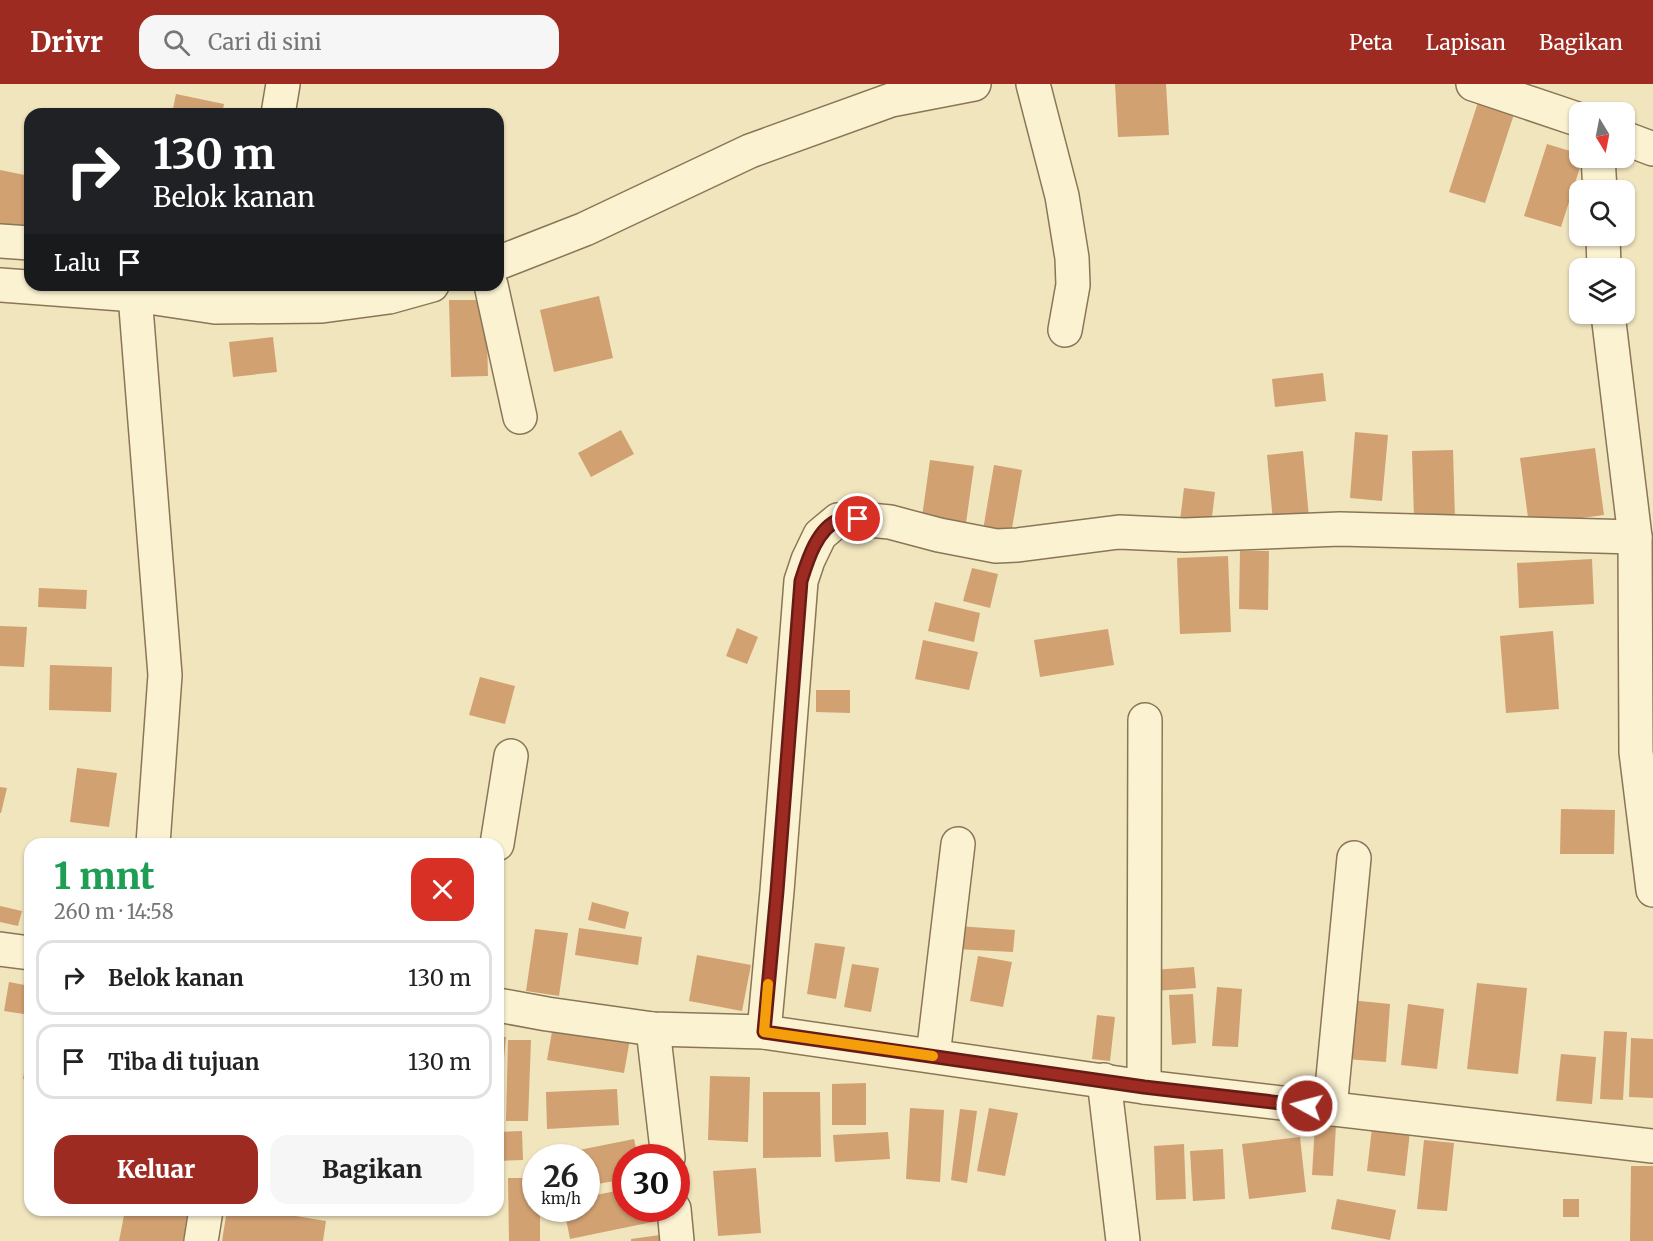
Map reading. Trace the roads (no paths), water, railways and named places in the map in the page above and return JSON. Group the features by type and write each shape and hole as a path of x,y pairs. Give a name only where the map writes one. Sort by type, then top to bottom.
{"street":[{"path":"279,108 283,84"},
{"path":"504,261 585,229 750,151 891,100 974,84"},
{"path":"1033,84 1062,196 1072,258 1072,285 1065,330"},
{"path":"1473,84 1569,116"},
{"path":"1635,142 1653,149"},
{"path":"0,241 24,243"},
{"path":"0,285 24,287"},
{"path":"81,291 135,295 215,307 250,296 322,306 389,297 410,291"},
{"path":"492,291 520,417"},
{"path":"135,295 165,675 153,838"},
{"path":"1609,324 1635,537 1636,752 1653,890"},
{"path":"764,1032 801,581 820,535 838,520 890,522 939,535 996,546 1119,532 1185,535 1340,529 1635,537"},
{"path":"1144,1087 1145,720"},
{"path":"498,838 511,756"},
{"path":"933,1056 958,844"},
{"path":"1330,1109 1354,858"},
{"path":"0,949 24,952"},
{"path":"504,1006 653,1029 764,1032 1144,1087 1653,1146"},
{"path":"653,1029 666,1144"},
{"path":"1104,1080 1123,1241"},
{"path":"201,1241 205,1216"},
{"path":"675,1222 677,1241"}]}
